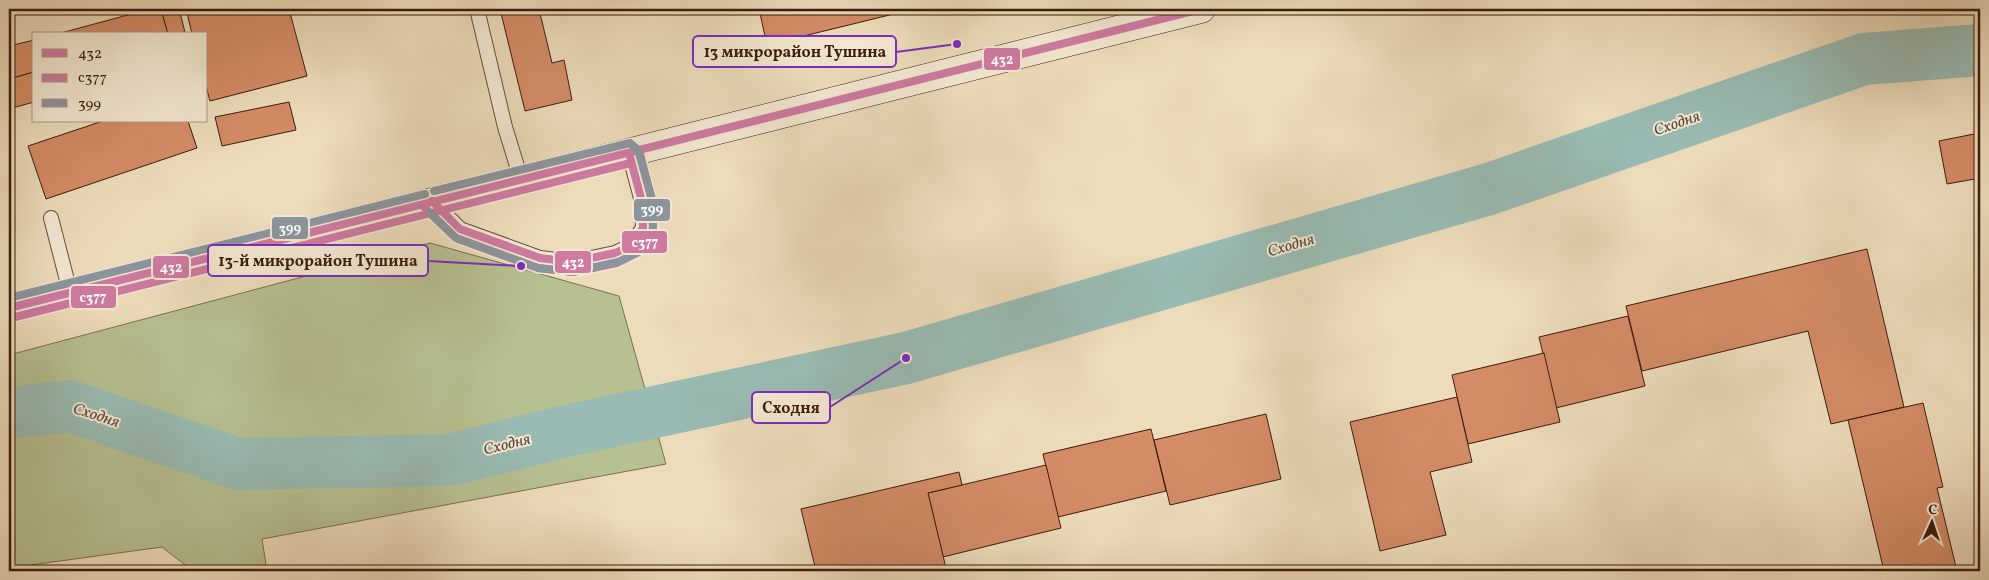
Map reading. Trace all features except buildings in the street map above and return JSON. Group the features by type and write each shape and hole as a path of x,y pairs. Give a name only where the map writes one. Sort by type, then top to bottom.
{"street":[{"path":"9,308 1202,9"}],"lane":[{"path":"477,9 505,127 521,179"},
{"path":"432,201 460,229 540,258 572,262 615,253 630,246 643,228 642,202 629,153"},
{"path":"51,218 70,292"}],"green space":[{"path":"430,243 619,296 666,464 262,539 267,571 193,571 162,547 9,568 9,355"}],"waterway":[{"name":"Сходня","path":"9,413 70,406 238,464 450,460 571,430 906,358 1489,189 1864,59 1980,50"}],"transit line":[{"name":"432","path":"9,308 1201,9"},
{"name":"399","path":"430,213 456,238 538,268 573,272 618,262 637,253 653,229 652,199 638,150 630,143 434,191"},
{"name":"с377","path":"425,208 456,238 538,268 573,272 617,263 637,253 653,230 652,201 639,150"},
{"name":"432","path":"432,201 460,229 540,258 572,262 615,253 630,246 643,228 642,202 629,153"},
{"name":"с377","path":"11,318 631,163"},
{"name":"399","path":"9,298 425,194"}],"place":[{"name":"13 микрорайон Тушина","path":"957,44"},
{"name":"13-й микрорайон Тушина","path":"521,266"},
{"name":"Сходня","path":"906,358"}]}
